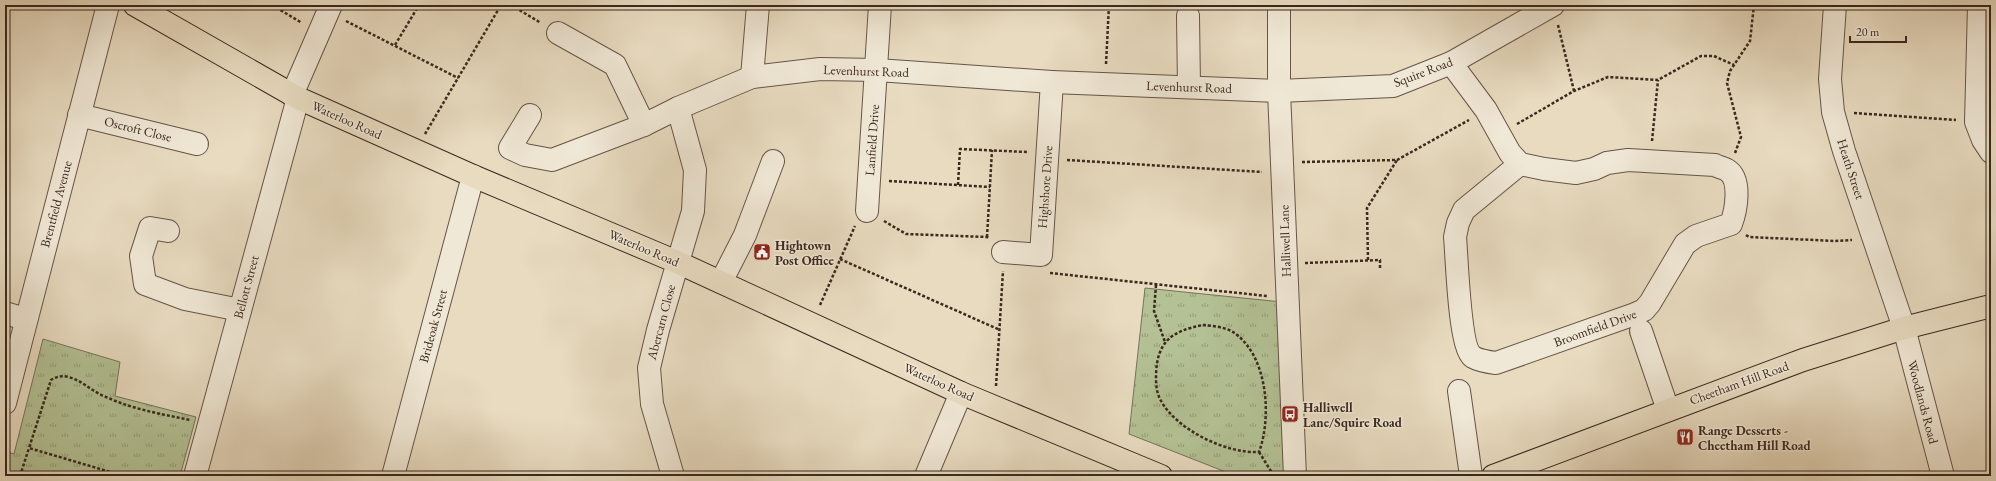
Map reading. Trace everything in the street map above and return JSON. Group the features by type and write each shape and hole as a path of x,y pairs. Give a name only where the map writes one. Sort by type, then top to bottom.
{"main road":[{"name":"Waterloo Road","path":"135,5 295,97 473,176 677,262 961,393 1161,476"},
{"name":"Cheetham Hill Road","path":"1493,476 1803,360 1904,328 1991,306"}],"street":[{"name":"Brentfield Avenue","path":"5,402 15,316 79,114 108,5"},
{"path":"752,77 758,5"},
{"name":"Lanfield Drive","path":"867,211 880,5"},
{"name":"Halliwell Lane","path":"1278,5 1279,91 1295,476"},
{"name":"Squire Road","path":"1279,91 1393,86 1451,63 1553,5"},
{"name":"Heath Street","path":"1835,5 1830,79 1833,112 1844,151 1904,328"},
{"path":"1979,5 1976,122 1983,140 1991,152"},
{"name":"Bellott Street","path":"195,476 295,97 329,8"},
{"path":"1188,16 1189,87"},
{"path":"558,34 615,65 644,125"},
{"path":"1451,63 1486,110 1510,153 1520,164 1576,173 1594,169 1607,163 1628,160 1715,166 1728,170 1737,190 1736,212 1731,224"},
{"name":"Levenhurst Road","path":"530,115 510,148 525,155 552,160 644,125 678,108 752,77 820,69 877,70 1052,82 1279,91"},
{"name":"Highshore Drive","path":"1041,255 1052,82"},
{"name":"Abercarn Close","path":"673,476 652,404 649,368 677,262 689,229 695,191 695,170 678,108"},
{"name":"Oscroft Close","path":"79,114 197,144"},
{"path":"721,282 745,234 773,160"},
{"name":"Broomfield Drive","path":"1520,164 1464,210 1458,223 1455,237 1464,341 1472,356 1484,362 1496,363 1644,310 1650,303 1685,244 1696,236 1731,224"},
{"name":"Brideoak Street","path":"393,476 473,176"},
{"path":"168,231 150,228 141,256 146,284 185,299 240,310"},
{"path":"1004,252 1041,255"},
{"name":"Woodlands Road","path":"1904,328 1943,476"},
{"path":"1641,331 1668,410"},
{"path":"1458,391 1471,476"},
{"path":"926,476 961,393"}],"path":[{"path":"272,5 319,33"},
{"path":"395,45 419,5"},
{"path":"415,150 501,5"},
{"path":"511,5 558,34"},
{"path":"1106,84 1109,5"},
{"path":"1553,5 1574,91"},
{"path":"1728,170 1741,137 1727,83 1730,71 1750,41 1754,5"},
{"path":"329,8 458,78"},
{"path":"1500,134 1574,91 1608,77 1658,80 1701,56 1714,56 1734,65"},
{"path":"1650,161 1658,80"},
{"path":"958,185 960,149 992,150 1047,156 1282,168 1397,160 1486,110"},
{"path":"1833,112 1976,122"},
{"path":"987,236 992,150"},
{"path":"1368,260 1367,208 1397,160"},
{"path":"870,179 990,187"},
{"path":"812,324 854,226 867,211 906,234 987,236 1004,252 994,406"},
{"path":"1731,224 1749,236 1835,241 1873,238"},
{"path":"1041,255 1051,275 1287,298"},
{"path":"840,259 1000,330"},
{"path":"1286,264 1380,260 1380,269"},
{"path":"1156,285 1154,311 1165,342"},
{"path":"1259,452 1241,451 1205,438 1185,426 1166,408 1160,399 1156,387 1159,353 1165,342 1185,328 1203,325 1217,327 1232,332 1244,341 1253,356 1266,389 1264,432 1259,452 1274,476"},
{"path":"20,476 51,380 57,376 68,377 82,382 102,396 140,410 208,424"},
{"path":"29,448 124,476"},
{"path":"5,474 10,476"}],"green space":[{"path":"1145,288 1282,302 1288,476 1236,476 1129,434"},
{"path":"43,339 120,362 115,396 196,417 180,476 5,476 5,451 14,454"}],"place":[{"name":"Hightown Post Office","path":"762,252"},
{"name":"Halliwell Lane/Squire Road","path":"1290,414"},
{"name":"Range Desserts - Cheetham Hill Road","path":"1685,437"}]}
